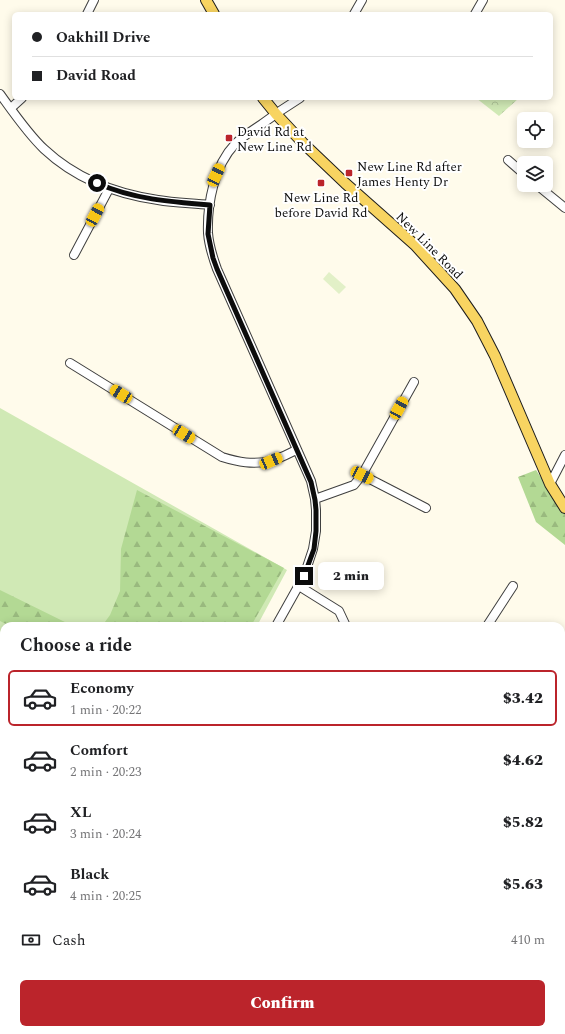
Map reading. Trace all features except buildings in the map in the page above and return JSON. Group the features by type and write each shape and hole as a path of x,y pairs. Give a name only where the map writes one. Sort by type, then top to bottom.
{"main road":[{"path":"206,0 213,12"},
{"name":"New Line Road","path":"265,100 303,143 415,245 455,289 477,321 494,356 550,484 565,508"}],"street":[{"path":"88,12 94,0"},
{"path":"355,12 362,0"},
{"path":"476,12 483,0"},
{"path":"0,94 43,148 62,165 85,178 134,196 210,205"},
{"path":"11,108 20,100"},
{"path":"278,622 304,576 314,549 316,522 315,500 311,482 217,269 208,234 212,190 216,175 226,156 235,144 247,134 297,100"},
{"path":"508,160 517,168"},
{"path":"74,255 109,188"},
{"path":"546,192 565,208"},
{"path":"70,363 222,457 235,461 257,464 271,461 296,450"},
{"path":"315,500 354,485 362,475 414,382"},
{"path":"550,484 565,455"},
{"path":"362,475 426,508"},
{"path":"299,586 339,611 344,622"},
{"path":"490,622 513,586"}],"green space":[{"path":"479,100 517,100 499,116"},
{"path":"329,272 346,287 339,294 323,279"},
{"path":"0,408 287,570 259,622 0,622"},
{"path":"536,470 565,514 565,545 536,522 518,477"},
{"path":"137,490 284,568 253,622 105,622 110,615 120,591 121,549"},
{"path":"0,590 65,622 2,622 0,621"}],"place":[{"name":"David Rd at New Line Rd","path":"229,138"},
{"name":"New Line Rd after James Henty Dr","path":"349,173"},
{"name":"New Line Rd before David Rd","path":"321,183"}],"route":[{"path":"97,183 134,196 210,205 208,234 217,269 311,482 315,500 316,531 314,549 304,576"}]}
